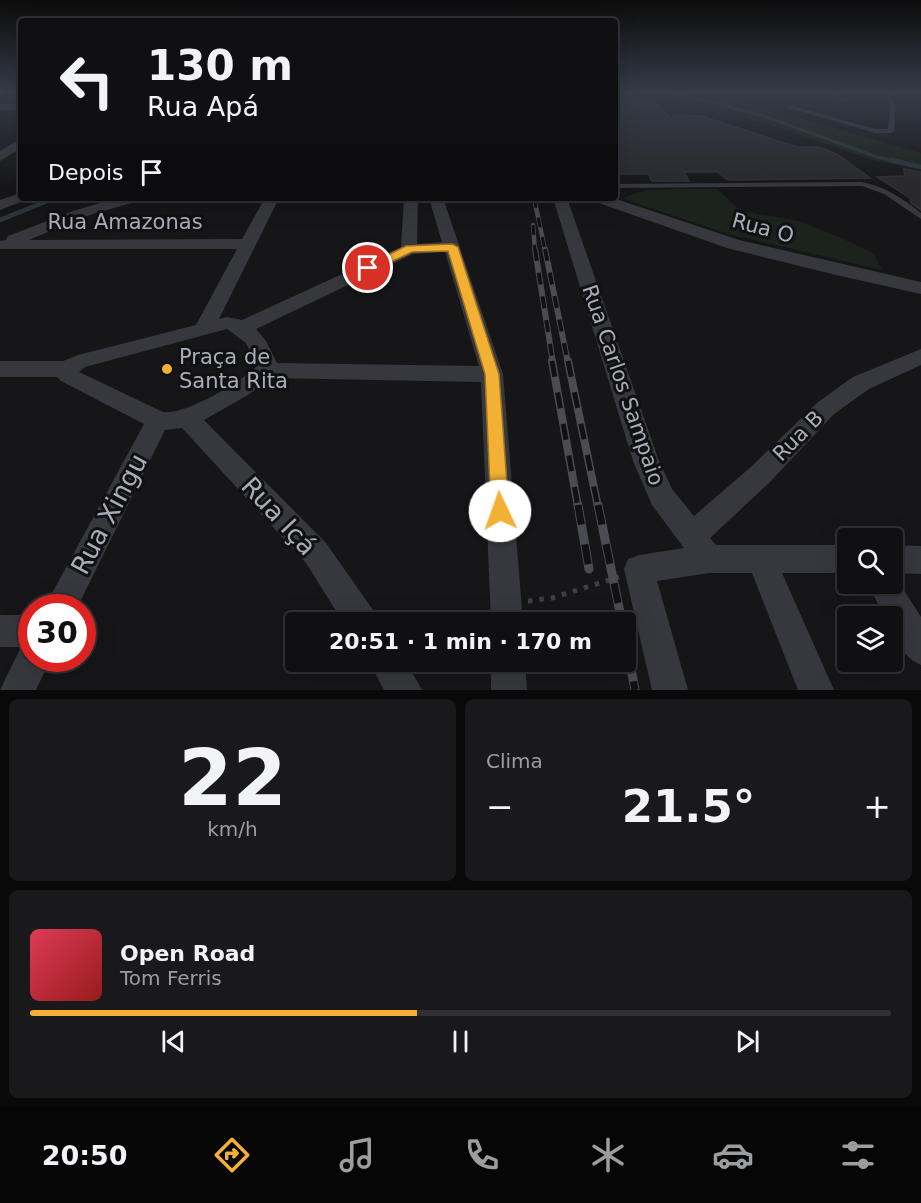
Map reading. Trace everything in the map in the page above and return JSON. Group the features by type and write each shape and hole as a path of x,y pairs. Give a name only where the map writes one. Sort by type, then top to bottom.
{"street":[{"path":"3,155 18,144"},
{"path":"3,155 18,153"},
{"path":"0,205 18,198"},
{"path":"2,246 78,214 122,201"},
{"path":"204,328 270,201"},
{"path":"410,249 408,241 411,201"},
{"path":"437,201 492,374 506,612"},
{"name":"Rua Carlos Sampaio","path":"561,201 646,461 662,497 700,548"},
{"name":"Rua O","path":"606,201 733,244 836,270 921,288"},
{"name":"Rua Amazonas","path":"2,246 246,244"},
{"path":"0,369 67,369 78,362 204,328 227,323 243,327 410,249 452,247"},
{"path":"243,327 264,356 267,370"},
{"name":"Rua B","path":"700,548 760,474 826,408 861,383 921,356"},
{"path":"67,369 66,373 69,376 158,420 170,422 187,418 258,378 267,370 492,374"},
{"name":"Rua Içá","path":"187,418 316,553 354,612"},
{"name":"Rua Xingu","path":"67,594 158,420"},
{"path":"670,690 639,569 700,548 761,558 837,559"},
{"path":"761,558 816,690"},
{"path":"903,559 921,560"},
{"path":"890,594 921,648"},
{"path":"0,631 18,631"},
{"path":"18,690 27,672"},
{"path":"392,672 404,690"},
{"path":"508,672 509,690"}],"lane":[{"path":"849,124 888,133 891,131 891,124"},
{"path":"618,186 862,184 878,187 891,193 921,217"}],"path":[{"path":"509,612 614,580 639,569"}],"shaded area":[{"path":"767,124 821,124 921,153 921,170 873,160"},
{"path":"717,189 741,211 799,221 873,253 882,270 729,234 623,199 654,190"}],"building":[{"path":"618,124 726,124 797,147 820,147 838,155 870,178 728,180 718,172 684,172 689,181 652,181 648,174 618,174"},
{"path":"904,169 921,172 921,210 911,203 910,198 877,177 905,176"}],"waterway":[{"path":"786,124 877,157 898,162"},
{"path":"891,160 921,167"},
{"path":"0,220 48,201"}],"railway":[{"path":"535,201 545,250"},
{"path":"533,225 535,250"},
{"path":"535,249 553,363"},
{"path":"545,249 568,363"},
{"path":"552,361 578,507"},
{"path":"568,361 598,507"},
{"path":"578,505 589,569"},
{"path":"598,505 620,612"},
{"path":"632,672 635,690"}],"place":[{"name":"Praça de Santa Rita","path":"167,369"}],"route":[{"path":"368,268 410,249 452,247 492,374 500,511"}]}
